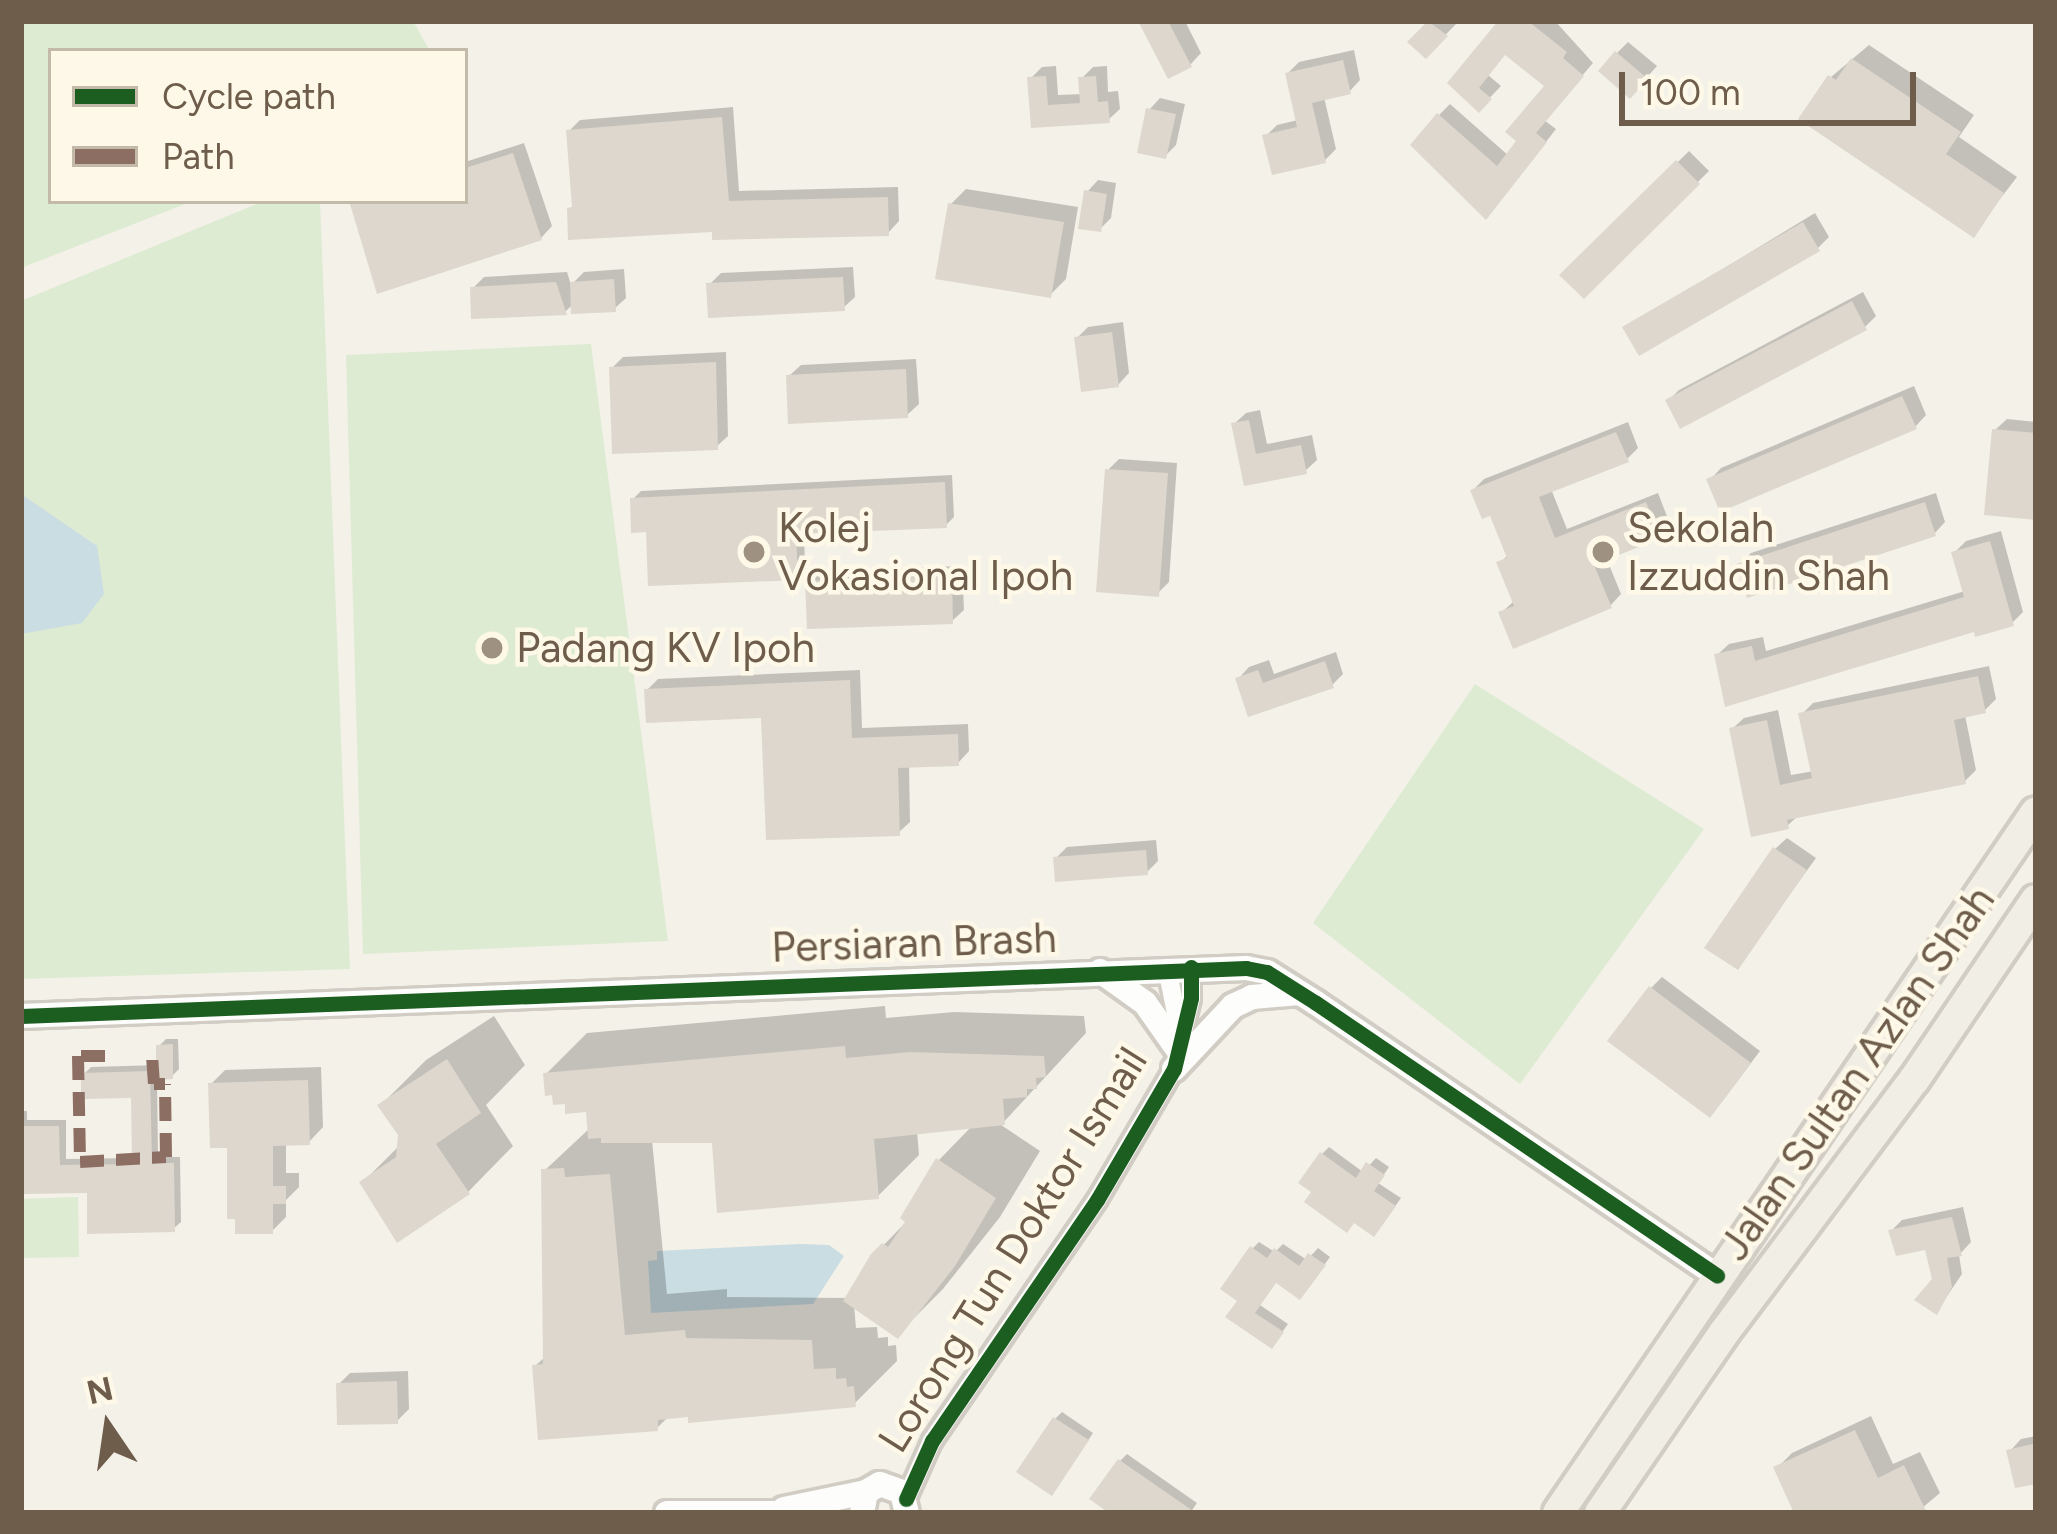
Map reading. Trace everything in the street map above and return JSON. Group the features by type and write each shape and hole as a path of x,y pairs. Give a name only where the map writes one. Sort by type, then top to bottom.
{"main road":[{"name":"Jalan Sultan Azlan Shah","path":"1558,1513 2036,812"},
{"name":"Jalan Sultan Azlan Shah","path":"1600,1513 1723,1334 1914,1080 2036,900"}],"street":[{"name":"Persiaran Brash","path":"21,1016 1179,968 1267,972 1717,1276"},
{"name":"Lorong Tun Doktor Ismail","path":"870,1496 932,1442 1097,1200 1177,1051 1179,968"},
{"path":"1100,971 1145,1003 1177,1051 1233,1006 1252,997 1299,993"},
{"name":"Lorong Tun Doktor Ismail","path":"909,1508 932,1442"},
{"path":"770,1511 870,1496 896,1486 909,1508"},
{"path":"667,1513 798,1513"}],"green space":[{"path":"21,21 413,21 428,48 48,48 48,204 185,204 21,268"},
{"path":"257,204 320,204 350,969 21,979 21,301"},
{"name":"Padang KV Ipoh","path":"591,344 668,941 363,954 346,355"},
{"path":"1475,684 1704,829 1520,1084 1313,923"},
{"path":"78,1197 79,1257 21,1258 21,1199"}],"shaded area":[{"path":"21,494 97,546 104,594 82,623 21,634"},
{"path":"829,1245 844,1256 813,1304 651,1313 648,1261 657,1260 657,1251"}],"building":[{"path":"1138,21 1168,21 1192,67 1168,79"},
{"path":"1428,21 1448,36 1426,59 1407,42"},
{"path":"1498,21 1528,21 1567,52 1563,58 1584,76 1536,133 1547,142 1486,220 1410,145 1437,113 1497,166 1516,141 1505,132 1544,86 1505,55 1479,88 1492,99 1479,113 1447,83"},
{"path":"1615,51 1648,79 1630,99 1598,71"},
{"path":"1851,58 1961,132 1946,154 2004,193 1974,238 1798,119 1828,75 1836,80"},
{"path":"1343,60 1351,94 1312,103 1326,163 1272,175 1262,135 1297,127 1285,73"},
{"path":"1046,76 1048,105 1080,103 1078,77 1096,76 1098,102 1108,101 1110,123 1031,128 1027,77"},
{"path":"1146,108 1176,114 1166,159 1137,153"},
{"path":"722,117 729,201 888,197 889,236 712,240 712,232 568,240 567,208 572,207 566,130"},
{"path":"513,153 542,240 377,294 350,204 468,204 468,167"},
{"path":"1676,160 1700,184 1584,299 1559,275"},
{"path":"1084,190 1107,194 1101,232 1078,229"},
{"path":"948,203 1064,222 1051,298 935,279"},
{"path":"1803,222 1820,251 1639,356 1622,327"},
{"path":"843,277 845,311 708,318 706,283"},
{"path":"614,279 616,312 571,314 570,282"},
{"path":"556,282 567,315 471,319 470,287"},
{"path":"1852,301 1867,330 1680,429 1665,400"},
{"path":"1112,332 1119,387 1081,392 1074,337"},
{"path":"716,362 718,450 612,454 609,367"},
{"path":"906,369 908,418 788,424 786,375"},
{"path":"1902,396 1917,429 1720,512 1706,479"},
{"path":"1249,420 1256,454 1301,445 1307,474 1244,486 1231,423"},
{"path":"1992,429 2036,433 2036,520 1984,515"},
{"path":"1616,432 1629,462 1539,497 1555,538 1646,502 1661,538 1594,565 1612,608 1513,649 1498,612 1514,606 1496,562 1507,558 1490,516 1482,519 1470,490"},
{"path":"1105,469 1168,473 1159,597 1096,592"},
{"path":"945,482 947,528 796,534 798,580 648,586 646,532 631,533 630,498"},
{"path":"1925,502 1936,536 1747,598 1736,564"},
{"path":"1990,541 2014,626 1975,637 1974,632 1725,707 1714,654 1752,646 1755,661 1964,597 1951,552"},
{"path":"952,576 953,624 807,629 805,581"},
{"path":"1325,661 1334,688 1248,717 1235,678 1258,670 1263,683"},
{"path":"1978,676 1986,713 1954,720 1966,784 1787,820 1789,829 1751,837 1729,728 1767,720 1780,785 1812,778 1798,713"},
{"path":"850,680 852,738 958,734 959,766 898,768 900,836 766,840 761,718 646,723 644,689"},
{"path":"1773,847 1807,870 1738,970 1704,948"},
{"path":"1146,850 1148,875 1055,882 1053,857"},
{"path":"1649,986 1751,1063 1710,1118 1607,1041"},
{"path":"173,1044 173,1079 156,1080 156,1045"},
{"path":"845,1046 846,1058 910,1052 1044,1056 1046,1077 1036,1078 1037,1089 1027,1089 1027,1097 1003,1099 1005,1125 874,1139 879,1199 717,1213 712,1143 601,1143 601,1138 588,1139 586,1112 565,1114 565,1104 553,1105 552,1095 545,1096 543,1073"},
{"path":"447,1059 481,1113 436,1144 470,1194 397,1243 359,1182 396,1157 398,1135 377,1105"},
{"path":"150,1071 152,1163 174,1163 175,1232 87,1234 87,1193 21,1194 21,1126 59,1126 60,1165 132,1164 131,1098 81,1099 81,1073"},
{"path":"308,1080 310,1145 273,1146 273,1186 286,1186 286,1204 273,1204 273,1234 235,1234 235,1219 227,1219 227,1148 210,1148 208,1083"},
{"path":"1320,1152 1356,1178 1366,1162 1385,1175 1374,1191 1396,1206 1374,1237 1354,1223 1347,1233 1304,1202 1311,1192 1298,1183"},
{"path":"936,1158 996,1198 955,1266 898,1339 843,1301 871,1254 882,1243 888,1247 905,1222 900,1218"},
{"path":"564,1168 565,1177 610,1174 625,1335 685,1330 686,1338 812,1340 814,1369 836,1368 836,1379 846,1378 847,1387 854,1386 856,1407 688,1423 688,1417 658,1420 658,1431 538,1440 532,1365 543,1364 541,1169"},
{"path":"1952,1217 1962,1256 1947,1258 1952,1287 1937,1315 1914,1300 1932,1279 1925,1250 1896,1256 1888,1230"},
{"path":"1250,1246 1267,1258 1274,1248 1299,1266 1308,1253 1326,1265 1300,1300 1276,1283 1255,1313 1284,1332 1272,1349 1225,1317 1237,1301 1220,1289"},
{"path":"397,1381 398,1424 337,1425 336,1383"},
{"path":"1053,1417 1089,1440 1052,1496 1016,1472"},
{"path":"1855,1430 1878,1478 1904,1465 1927,1513 1794,1513 1773,1467"},
{"path":"2033,1444 2036,1484 2015,1488 2006,1450"},
{"path":"1118,1459 1196,1513 1109,1513 1089,1499"}],"marked path":[{"path":"105,1056 78,1056 80,1162 166,1157 165,1084 154,1084 152,1055"}],"cycle path":[{"path":"906,1499 932,1441 1097,1200 1174,1069 1191,998 1191,967"},
{"path":"21,1016 1246,968 1267,972 1316,1003 1717,1276"}],"place":[{"name":"Kolej Vokasional Ipoh","path":"754,552"},
{"name":"Sekolah Izzuddin Shah","path":"1603,552"},
{"name":"Padang KV Ipoh","path":"492,648"}]}
